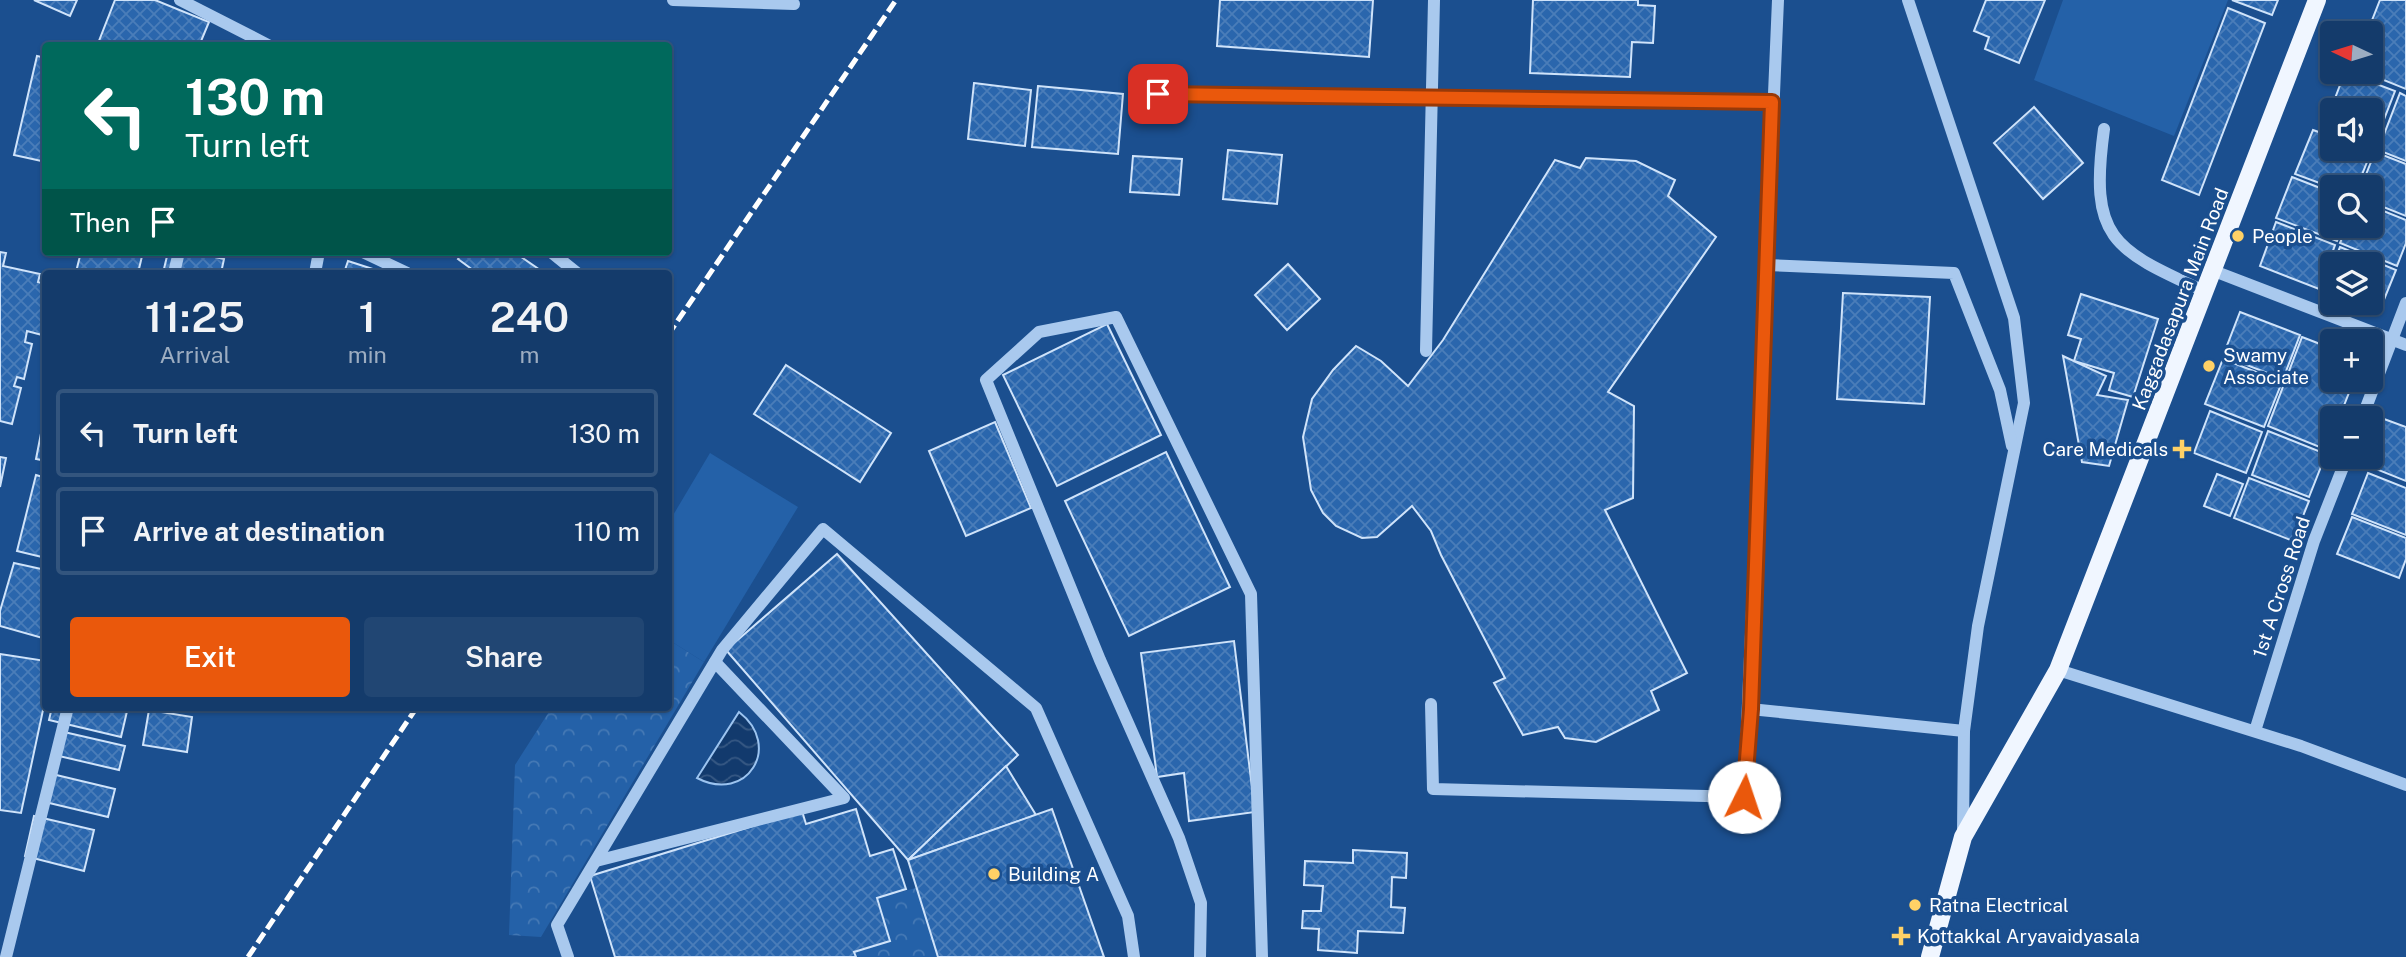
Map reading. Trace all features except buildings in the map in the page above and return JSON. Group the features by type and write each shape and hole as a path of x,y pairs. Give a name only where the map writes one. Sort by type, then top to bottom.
{"main road":[{"name":"Kaggadasapura Main Road","path":"1930,957 1963,837 2058,670 2317,0"}],"street":[{"path":"180,0 243,39"},
{"path":"673,0 794,4"},
{"path":"1426,351 1434,0"},
{"path":"1431,704 1433,789 1744,797 1751,709 1772,102 1778,0"},
{"path":"1908,0 2014,318 2024,402 1978,626 1964,731 1963,837"},
{"path":"1158,94 1430,100 1772,102"},
{"path":"2104,129 2100,203 2115,239 2137,259 2206,292"},
{"path":"371,256 401,270"},
{"path":"556,256 573,270"},
{"path":"1766,265 1954,274 2000,390 2014,454"},
{"path":"2214,271 2406,345"},
{"path":"2367,406 2406,303"},
{"path":"1200,957 1201,903 1179,838 1100,660 986,380 1039,332 1116,317 1251,594 1262,957"},
{"name":"1st A Cross Road","path":"2255,731 2314,541 2342,469"},
{"path":"568,957 557,926 596,860 715,662 823,529 1037,708 1128,916 1134,957"},
{"path":"596,860 844,798 715,662"},
{"path":"2058,670 2255,731 2406,785"},
{"path":"1751,709 1964,731"},
{"path":"6,957 67,711"}],"green space":[{"path":"2063,0 2228,0 2174,136 2034,80"},
{"path":"710,453 798,507 704,662 672,642 672,517"},
{"path":"672,642 704,662 541,937 509,935 515,765 549,711 672,711"},
{"path":"916,888 938,957 856,957 854,952 890,941 877,898"}],"water":[{"path":"739,712 752,726 758,740 758,755 753,768 744,778 731,783 715,784 697,778"}],"railway":[{"path":"672,329 896,0"},
{"path":"248,957 414,711"}],"place":[{"name":"People","path":"2238,236"},
{"name":"Swamy Associate","path":"2209,366"},
{"name":"Care Medicals","path":"2182,449"},
{"name":"Building A","path":"994,874"},
{"name":"Ratna Electrical","path":"1915,905"},
{"name":"Kottakkal Aryavaidyasala","path":"1901,936"}],"route":[{"path":"1158,94 1430,100 1772,102 1751,709 1744,797"}]}
